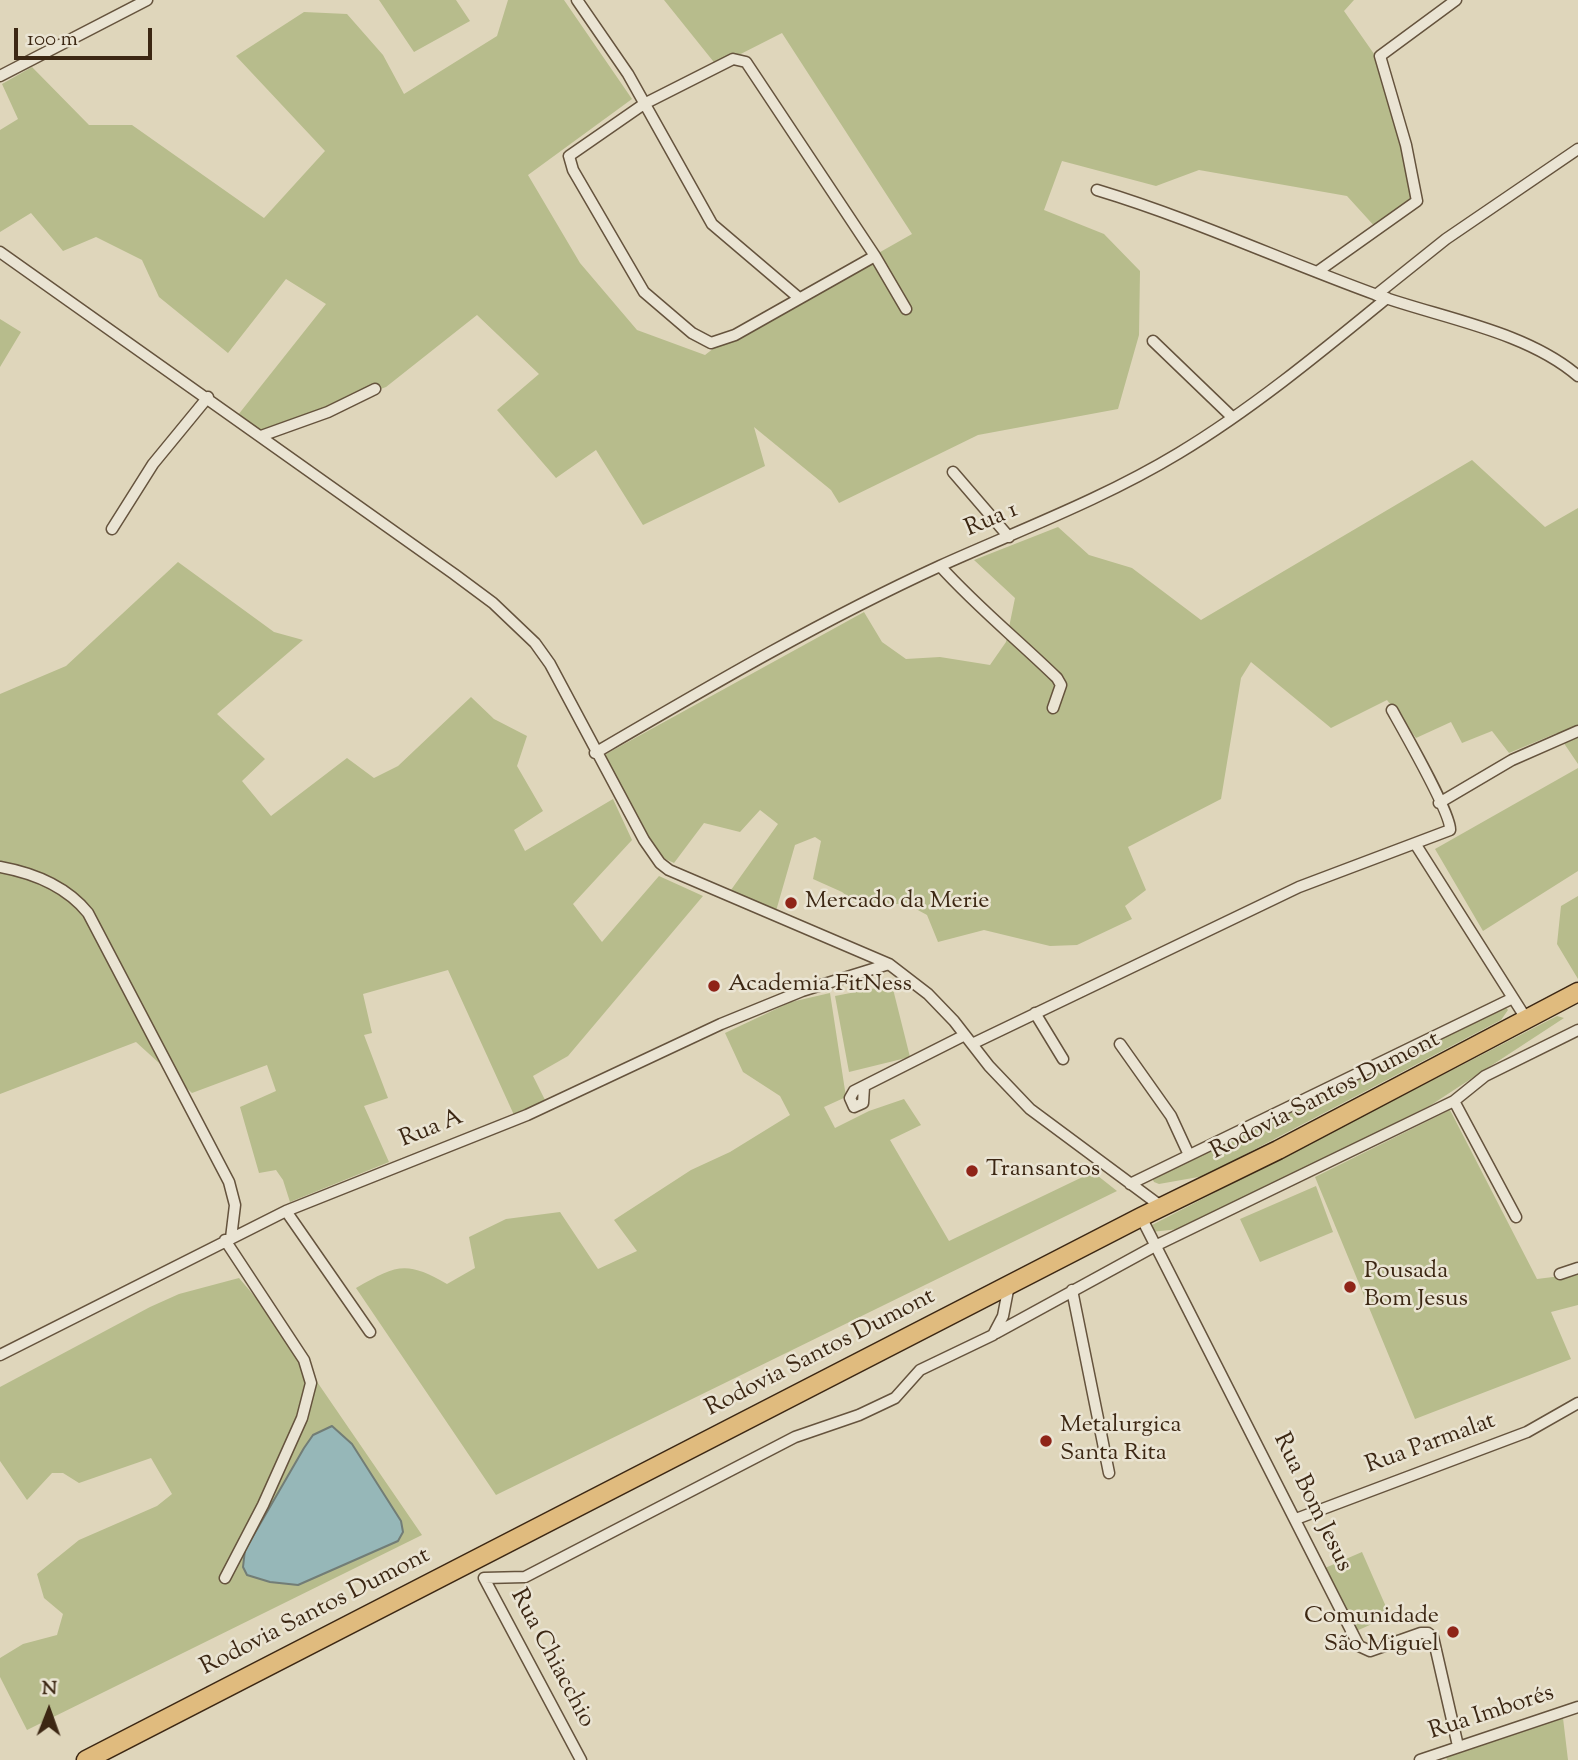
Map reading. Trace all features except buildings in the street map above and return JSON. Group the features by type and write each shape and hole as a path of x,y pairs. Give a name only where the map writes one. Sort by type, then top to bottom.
{"highway":[{"name":"Rodovia Santos Dumont","path":"86,1760 1009,1284 1278,1150 1578,992"}],"street":[{"path":"0,76 147,0"},
{"path":"577,0 628,74 712,224 799,298"},
{"path":"1317,272 1417,201 1406,145 1380,56 1386,48 1456,0"},
{"path":"875,256 723,341 711,343 692,332 644,292 569,160 572,153 645,104 728,61 737,59 746,62 875,256 906,309"},
{"path":"1376,295 1446,239 1578,149"},
{"path":"1097,190 1227,234 1376,295 1526,344 1551,356 1578,376"},
{"path":"0,252 454,573 519,625 550,664 595,753 648,848 669,870 889,964 928,994 1030,1109 1162,1207"},
{"name":"Rua 1","path":"595,753 774,649 940,566 1132,480 1181,452 1232,417 1387,298"},
{"path":"1153,341 1232,417"},
{"path":"261,436 328,412 375,390"},
{"path":"112,529 153,464 208,397"},
{"path":"953,472 1009,537"},
{"path":"940,566 964,593 1002,624 1057,678 1061,685 1053,708"},
{"path":"972,1044 1299,887 1450,830 1451,824 1424,767 1392,710"},
{"path":"1439,803 1512,760 1578,731"},
{"path":"1416,845 1511,999 1527,1020"},
{"path":"0,867 43,879 73,898 88,914 229,1182 235,1205 228,1239 304,1360 311,1383 310,1394 264,1505 225,1578"},
{"name":"Rua A","path":"0,1355 286,1211 527,1115 720,1024 802,991 889,964"},
{"path":"1130,1184 1511,999"},
{"path":"1035,1013 1063,1059"},
{"path":"993,1335 1155,1246 1454,1101 1485,1076 1578,1030"},
{"path":"864,1087 965,1035"},
{"path":"1120,1044 1171,1116 1189,1155"},
{"path":"1454,1101 1516,1217"},
{"path":"286,1211 370,1332"},
{"name":"Rua Bom Jesus","path":"1140,1217 1362,1649 1376,1650 1421,1633 1431,1634 1458,1746"},
{"path":"1560,1274 1578,1268"},
{"path":"993,1335 1003,1316 1009,1284"},
{"path":"1072,1290 1109,1473"},
{"name":"Rua Chiacchio","path":"581,1760 484,1578 529,1575 795,1437 886,1403 900,1394 920,1370 993,1335"},
{"name":"Rua Parmalat","path":"1296,1520 1527,1432 1578,1403"},
{"name":"Rua Imborés","path":"1420,1760 1440,1757 1458,1746 1578,1707"}],"green space":[{"path":"379,0 456,0 470,21 414,52"},
{"path":"508,0 564,0 632,99 528,175 580,263 637,330 705,355 723,341 912,234 782,33 717,66 664,0 1354,0 1344,11 1379,61 1406,145 1411,208 1377,229 1347,196 1199,170 1156,186 1062,161 1044,210 1104,234 1140,271 1139,335 1118,409 978,435 839,503 831,490 754,427 765,466 643,525 596,450 556,478 497,410 539,374 477,315 386,387 264,432 238,415 326,304 286,279 228,353 159,297 142,260 96,237 63,251 31,213 0,232 0,130 18,119 2,84 32,67 89,125 132,125 264,218 325,151 236,56 304,12 347,14 383,55 404,94 497,36"},
{"path":"0,319 21,332 0,367"},
{"path":"1472,460 1545,527 1578,508 1578,764 1557,733 1509,753 1492,731 1462,743 1451,722 1416,738 1387,700 1331,728 1251,662 1241,678 1221,799 1128,847 1146,890 1125,906 1132,919 1077,945 1050,946 984,930 938,942 927,915 905,903 862,908 842,892 813,879 821,841 815,837 795,845 776,911 731,890 778,824 760,810 740,832 704,823 674,863 661,857 605,760 606,754 864,612 882,642 906,659 940,657 990,665 1006,642 1015,598 974,560 1058,527 1089,555 1132,568 1201,620"},
{"path":"178,562 274,632 303,640 217,714 265,759 242,781 271,816 347,758 374,778 398,766 471,697 494,719 527,736 517,766 543,811 514,830 525,851 613,799 632,840 573,904 602,942 659,876 703,896 568,1056 533,1076 545,1100 514,1115 448,970 363,994 372,1033 364,1035 388,1098 364,1106 389,1162 290,1202 283,1180 276,1170 259,1173 240,1107 276,1091 267,1065 192,1093 136,1042 0,1094 0,694 66,666"},
{"path":"1578,768 1578,871 1483,931 1435,849"},
{"path":"1578,896 1578,979 1557,944 1561,906"},
{"path":"892,985 910,1057 849,1072 835,996"},
{"path":"830,993 846,1097 824,1107 835,1128 869,1111 904,1099 921,1125 890,1140 949,1241 1093,1172 1117,1191 496,1495 356,1288 381,1274 401,1268 421,1271 447,1284 475,1268 469,1237 506,1219 560,1212 598,1269 637,1251 614,1220 691,1170 730,1152 790,1115 780,1096 743,1072 725,1033 791,1002"},
{"path":"1505,1006 1508,1010 1501,1020 1204,1176 1159,1184 1152,1178 1387,1063 1408,1056"},
{"path":"1557,1016 1564,1018 1431,1105 1213,1215 1179,1229 1151,1232 1150,1226"},
{"path":"1450,1110 1537,1279 1578,1271 1578,1305 1551,1312 1571,1359 1415,1419 1315,1177"},
{"path":"1316,1186 1333,1232 1260,1262 1240,1219"},
{"path":"239,1278 274,1319 422,1535 27,1730 0,1677 0,1658 23,1644 57,1635 63,1614 44,1598 37,1574 79,1540 157,1506 172,1494 151,1458 79,1483 63,1473 52,1473 27,1500 0,1461 0,1387 150,1307 179,1294"},
{"path":"1362,1552 1390,1616 1354,1632 1325,1568"},
{"path":"1563,1718 1568,1760 1447,1760 1445,1755"}],"water":[{"path":"332,1426 352,1444 401,1521 403,1532 398,1541 298,1585 270,1582 247,1575 243,1567 245,1550 313,1435"}],"place":[{"name":"Mercado da Merie","path":"791,903"},
{"name":"Academia FitNess","path":"714,986"},
{"name":"Transantos","path":"972,1171"},
{"name":"Pousada Bom Jesus","path":"1350,1287"},
{"name":"Metalurgica Santa Rita","path":"1046,1441"},
{"name":"Comunidade São Miguel","path":"1453,1632"}]}
